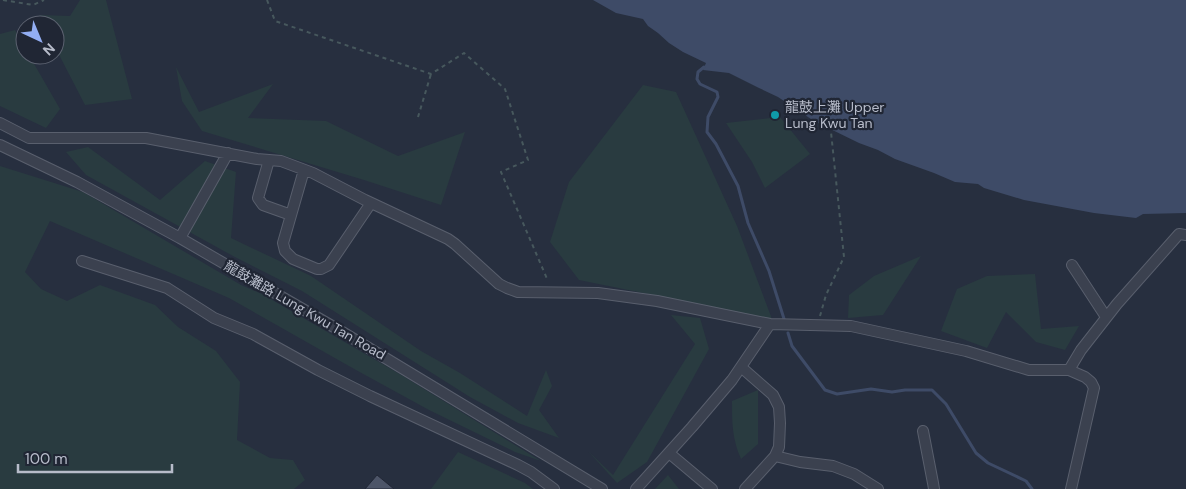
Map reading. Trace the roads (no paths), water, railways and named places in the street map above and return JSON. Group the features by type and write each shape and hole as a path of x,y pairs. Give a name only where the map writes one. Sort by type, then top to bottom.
{"street":[{"path":"0,122 29,138 146,138 257,159 281,161 304,170 448,239 493,279 507,288 518,292 598,293 657,301 770,324 850,326 966,351 1029,370 1069,370 1085,377 1094,388 1071,489"},
{"name":"龍鼓灘路 Lung Kwu Tan Road","path":"0,145 78,182 180,238 348,335 602,489"},
{"path":"180,238 228,153"},
{"path":"269,160 258,198 263,205 291,215"},
{"path":"304,170 283,243 285,251 293,259 317,269 329,265 371,203"},
{"path":"1069,370 1081,350 1117,304 1178,234 1186,235"},
{"path":"82,261 167,288 214,318 253,334 370,396 518,465 554,489"},
{"path":"1072,265 1106,317"},
{"path":"636,489 721,394 770,324"},
{"path":"741,366 773,395 779,407 780,423 779,447 775,456 745,489"},
{"path":"923,431 934,489"},
{"path":"669,453 712,489"},
{"path":"775,456 800,462 833,466 854,474 878,489"}],"water":[{"path":"593,0 1186,0 1186,213 1143,214 1136,218 1094,213 1024,200 984,188 978,184 955,182 859,143 814,121 778,97 729,73 703,70 706,63 669,43 648,26 643,19 616,13"}],"waterway":[{"path":"704,67 698,72 697,79 700,84 717,92 718,97 708,117 707,132 716,144 738,186 748,223 769,271 785,322"},
{"path":"788,333 792,346 825,390 837,394 871,389 892,392 932,390 946,404 976,453 988,463 1026,481 1032,489"}],"place":[{"name":"龍鼓上灘 Upper Lung Kwu Tan","path":"775,115"}]}
